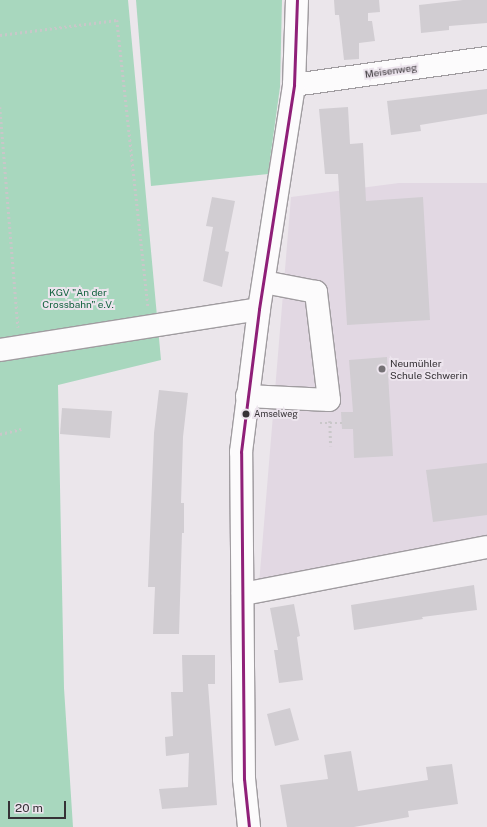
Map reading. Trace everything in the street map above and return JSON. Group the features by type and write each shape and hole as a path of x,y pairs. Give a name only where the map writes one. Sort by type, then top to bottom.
{"street":[{"path":"249,827 244,779 241,452 259,309 294,85 297,0"},
{"name":"Meisenweg","path":"294,85 487,58"},
{"path":"247,396 329,400 316,292 264,282"},
{"path":"10,348 259,309"},
{"path":"243,594 487,547"}],"path":[{"path":"0,35 117,20 150,325"},
{"path":"0,108 10,348"},
{"path":"320,424 342,423"},
{"path":"0,434 21,429"},
{"path":"330,430 331,446"}],"shaded area":[{"name":"Neumühler Schule Schwerin","path":"399,183 487,183 487,540 259,584 291,197"}],"green space":[{"name":"KGV \"An der Crossbahn\" e.V.","path":"0,0 128,0 161,360 58,385 64,688 73,827 0,827"},
{"path":"136,0 282,0 280,87 268,174 151,186"}],"building":[{"path":"334,0 379,0 380,12 368,13 368,21 372,21 375,41 359,43 359,59 344,60 339,15 335,15"},
{"path":"463,0 487,0 487,23 449,26 449,30 421,33 419,5"},
{"path":"487,89 487,114 420,125 421,131 391,135 387,101"},
{"path":"348,107 350,144 363,143 366,201 423,197 430,320 347,325 338,174 325,174 319,109"},
{"path":"212,197 235,201 225,251 229,252 222,287 203,281 213,227 206,226"},
{"path":"387,357 393,456 354,458 353,429 342,429 341,412 353,412 349,360"},
{"path":"159,390 188,393 183,437 181,503 184,503 184,533 182,533 179,634 153,634 155,587 148,587 154,433"},
{"path":"62,408 112,411 110,438 60,434"},
{"path":"487,463 487,515 433,522 426,470"},
{"path":"474,585 477,610 422,617 423,619 354,630 351,605"},
{"path":"294,604 300,636 297,637 303,680 279,683 274,650 278,650 270,608"},
{"path":"182,655 215,655 215,684 208,684 217,805 162,809 159,789 188,787 189,753 166,756 165,737 173,736 171,692 183,692"},
{"path":"290,708 299,740 275,746 267,714"},
{"path":"351,751 358,791 428,780 426,767 452,764 458,804 408,811 409,817 354,827 287,827 280,785 328,779 324,755"}],"transit line":[{"path":"249,827 244,779 241,452 259,309 294,85 297,0"}],"place":[{"name":"Neumühler Schule Schwerin","path":"382,369"},
{"name":"Amselweg","path":"246,414"}]}
